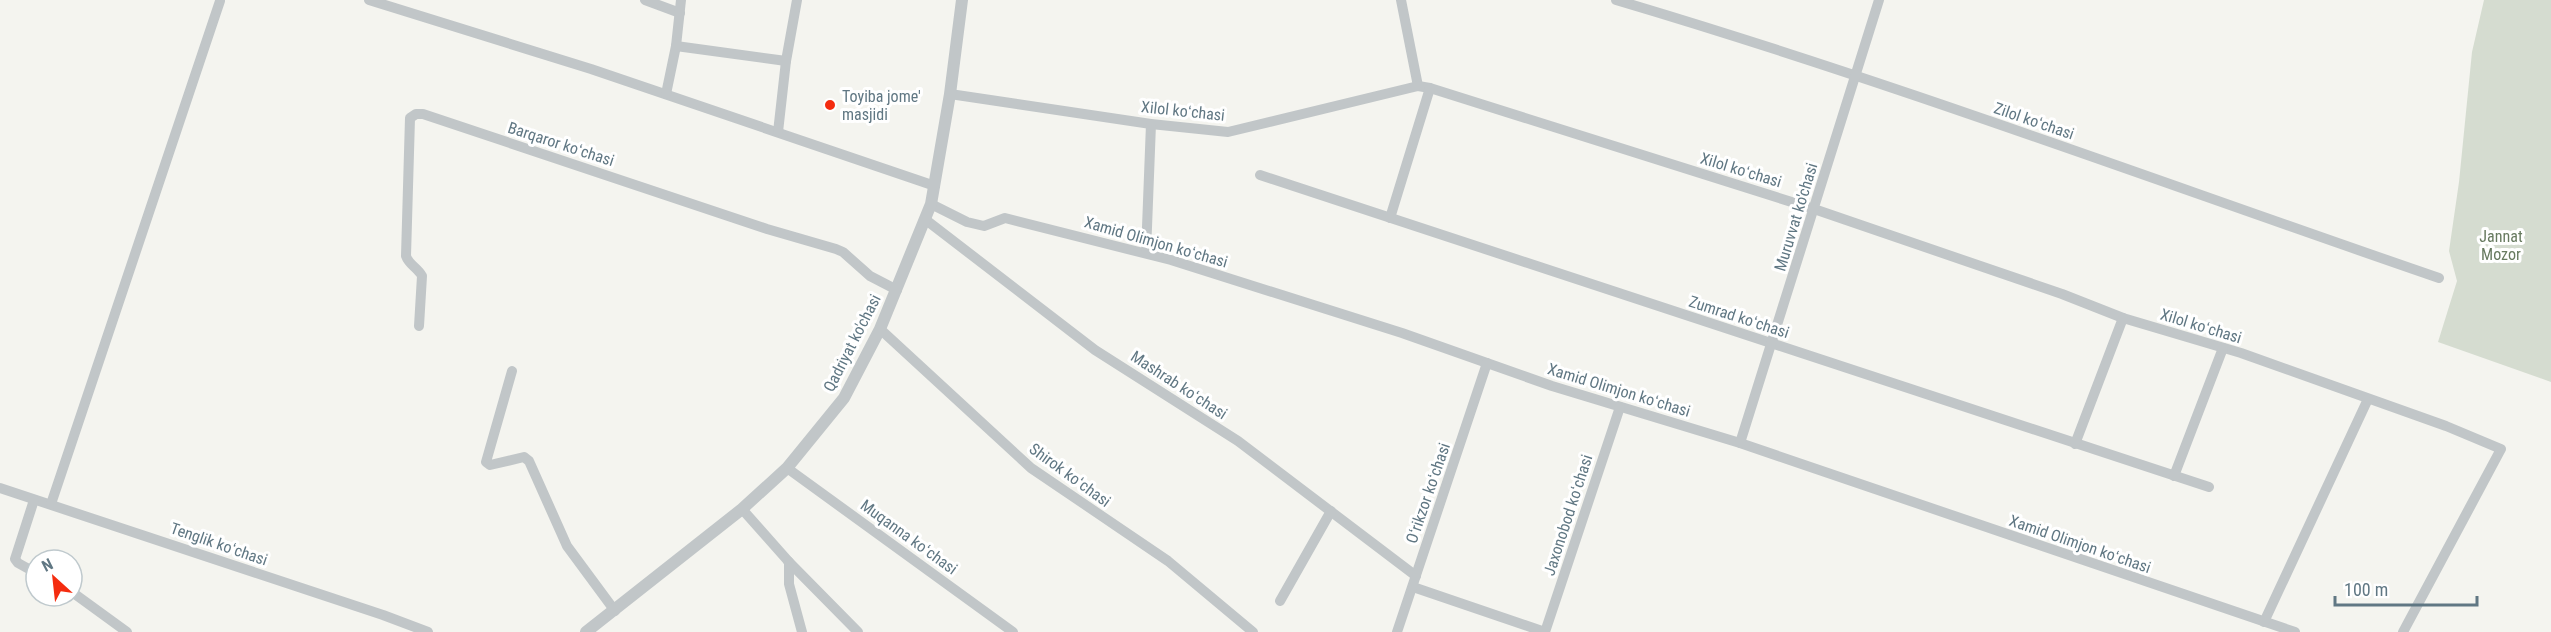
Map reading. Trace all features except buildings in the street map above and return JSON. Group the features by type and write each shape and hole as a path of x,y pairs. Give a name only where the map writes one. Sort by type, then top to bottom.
{"street":[{"path":"369,0 666,94 935,186"},
{"path":"645,0 680,13"},
{"path":"666,94 676,46 681,0"},
{"path":"778,132 786,61 797,0"},
{"name":"Qadriyat ko'chasi","path":"586,632 742,509 787,468 844,398 880,329 931,204 950,94 962,0"},
{"path":"1401,0 1418,86"},
{"name":"Zilol koʻchasi","path":"1616,0 1724,32 2439,278"},
{"name":"Muruvvat ko'chasi","path":"1740,443 1879,0"},
{"path":"51,504 220,1"},
{"path":"676,46 786,61"},
{"name":"Xilol koʻchasi","path":"950,94 1151,124 1228,132 1418,86 1430,88 1814,209 2062,294 2123,318 2223,348 2446,426 2500,449 2403,632"},
{"path":"1390,218 1430,88"},
{"name":"Barqaror koʻchasi","path":"419,327 422,276 419,270 408,262 406,256 410,118 416,114 423,114 768,229 836,249 843,252 870,276 897,290"},
{"path":"1146,253 1151,124"},
{"name":"Zumrad koʻchasi","path":"1260,175 2209,488"},
{"name":"Xamid Olimjon koʻchasi","path":"931,204 967,222 984,226 1005,218 1146,253 1391,330 1620,407 1740,443 2295,632"},
{"name":"Mashrab koʻchasi","path":"926,219 1095,350 1238,441 1331,511 1414,581 1545,632"},
{"path":"2075,444 2123,318"},
{"name":"Shirok koʻchasi","path":"880,329 1031,468 1168,561 1253,632"},
{"path":"2174,476 2223,348"},
{"name":"Oʻrikzor koʻchasi","path":"1397,632 1487,363"},
{"path":"512,371 486,462 490,465 524,457 529,461 567,546 615,611"},
{"path":"2264,622 2368,399"},
{"name":"Jaxonobod koʻchasi","path":"1545,632 1620,407"},
{"name":"Muqanna koʻchasi","path":"787,468 1013,632"},
{"name":"Tenglik koʻchasi","path":"0,488 428,632"},
{"path":"24,566 15,559 34,500"},
{"path":"742,509 858,632"},
{"path":"1280,601 1331,511"},
{"path":"786,558 789,562 789,584 802,632"},
{"path":"84,601 127,632"}],"green space":[{"name":"Jannat Mozor","path":"2484,0 2551,0 2551,382 2438,342 2457,281 2449,251 2459,182 2472,52"}],"place":[{"name":"Toyiba jome' masjidi","path":"830,105"}]}
